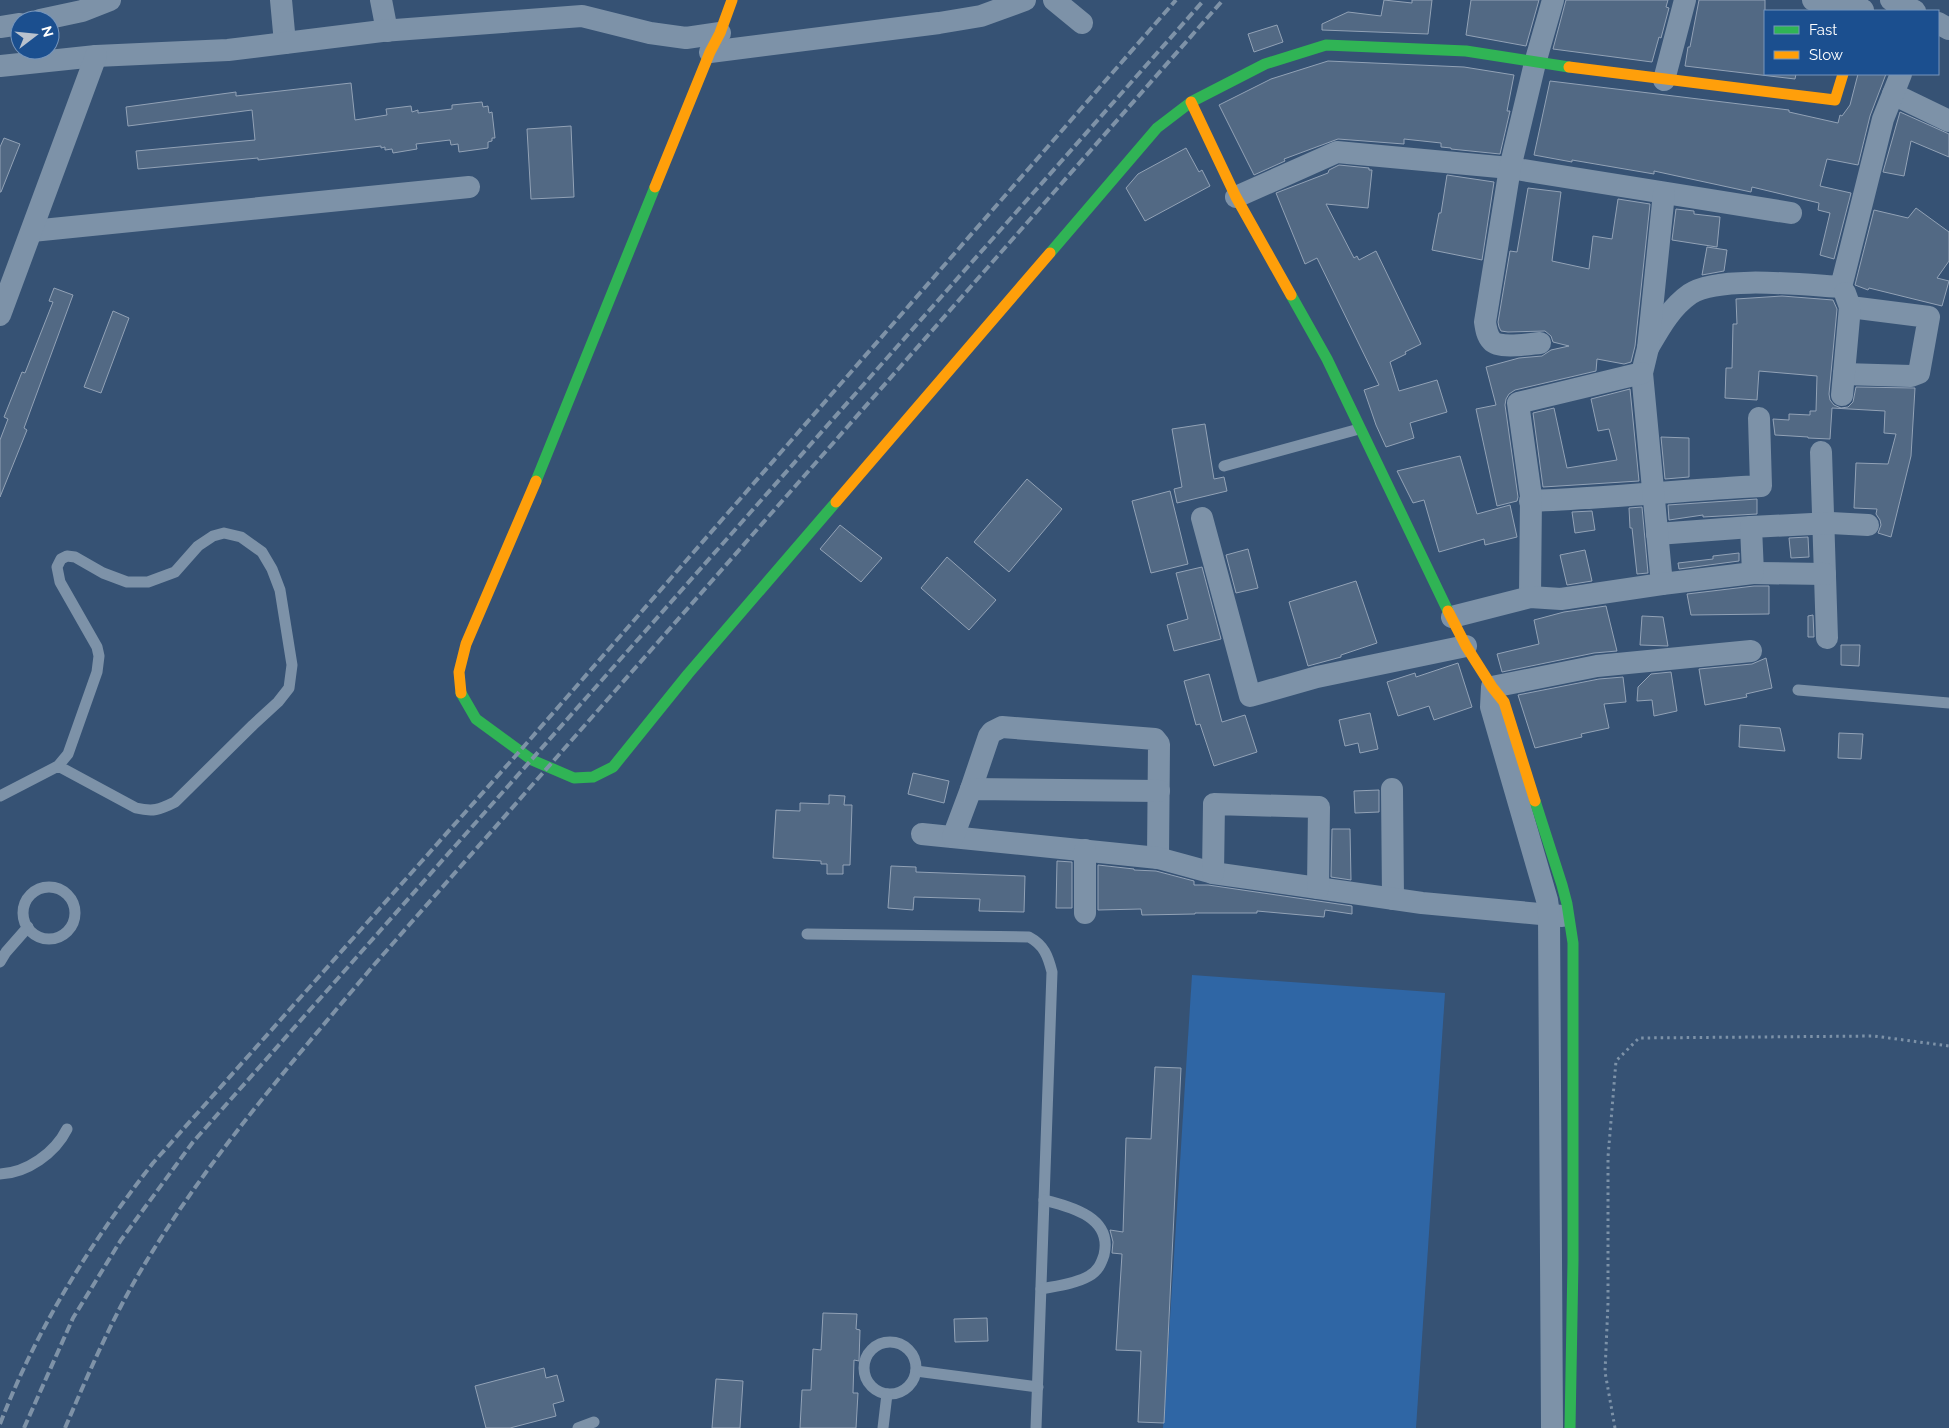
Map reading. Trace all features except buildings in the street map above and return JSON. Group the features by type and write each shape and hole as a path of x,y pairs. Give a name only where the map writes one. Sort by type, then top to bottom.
{"street":[{"path":"60,12 82,11 110,0"},
{"path":"281,0 285,43"},
{"path":"381,0 386,31"},
{"path":"732,0 529,498 466,644 459,672 461,696 476,719 532,760 574,778 593,777 612,767 688,674 1157,128 1191,102 1265,64 1326,45 1466,52 1664,80 1835,100 1843,75"},
{"path":"0,66 96,56 228,50 386,31 582,16 650,33 715,42 939,23 981,16 1025,0"},
{"path":"1540,343 1501,346 1493,343 1487,335 1485,322 1510,168 1535,63 1553,0"},
{"path":"1664,80 1685,0"},
{"path":"1813,0 1863,7"},
{"path":"1891,0 1913,10"},
{"path":"1059,2 1082,23"},
{"path":"0,316 96,56"},
{"path":"1648,348 1664,321 1676,306 1690,294 1718,284 1768,283 1846,297 1929,317 1919,374 1842,384 1846,297 1883,120 1901,75"},
{"path":"1893,94 1949,121"},
{"path":"1191,102 1236,197 1326,359 1438,594 1466,646 1492,687 1491,707 1547,900 1559,915 1562,1376 1570,1428"},
{"path":"1236,197 1337,152 1510,168 1790,213"},
{"path":"32,231 469,187"},
{"path":"1662,584 1642,373 1648,348 1664,193"},
{"path":"1530,597 1530,501 1518,402 1642,373"},
{"path":"1530,501 1606,498 1653,492 1761,486 1760,418"},
{"path":"1821,452 1827,638"},
{"path":"1202,518 1250,696 1317,677 1466,646"},
{"path":"1657,534 1823,523 1868,525"},
{"path":"1751,527 1754,573"},
{"path":"1452,617 1530,597 1561,599 1754,573 1825,574"},
{"path":"1492,687 1597,666 1751,651"},
{"path":"953,837 989,736 992,732 1002,727 1155,739 1160,744 1158,858"},
{"path":"971,789 1158,791"},
{"path":"1392,789 1393,899"},
{"path":"1213,873 1214,804 1319,807 1318,888"},
{"path":"922,834 1158,858 1213,873 1393,899 1559,915"},
{"path":"1085,850 1085,914"},
{"path":"1552,1428 1562,1376"}],"lane":[{"path":"1224,466 1359,429"},
{"path":"0,796 58,766 68,754 97,672 99,656 97,647 60,582 57,567 61,559 67,556 76,557 103,573 127,582 148,582 175,572 198,546 213,536 224,533 241,537 262,552 280,590 292,665 289,688 278,702 175,802 161,809 149,811 136,808 58,766"},
{"path":"1798,690 1949,703"},
{"path":"42,888 58,888 70,899 75,914 69,929 63,934 48,939 40,937 28,927 23,912 29,897 35,891 42,888"},
{"path":"0,962 28,927"},
{"path":"807,934 1029,937 1039,942 1048,955 1052,972 1036,1428"},
{"path":"0,1174 24,1169 49,1152 62,1138 67,1129"},
{"path":"1041,1289 1072,1283 1090,1276 1101,1266 1105,1249 1103,1233 1094,1220 1076,1208 1044,1200"},
{"path":"893,1341 908,1348 916,1363 916,1371 909,1386 903,1391 887,1394 879,1392 872,1387 864,1373 864,1364 866,1356 877,1344 893,1341"},
{"path":"916,1371 1038,1388"},
{"path":"883,1428 887,1394"},
{"path":"578,1428 594,1422"}],"path":[{"path":"1615,1428 1605,1372 1608,1303 1608,1157 1616,1061 1639,1038 1874,1036 1949,1046"}],"shaded area":[{"path":"1192,975 1445,993 1416,1428 1163,1428"}],"railway":[{"path":"0,1424 31,1353 48,1320 86,1256 153,1163 519,752 1176,0"},
{"path":"24,1428 73,1318 121,1240 193,1142 1204,0"},
{"path":"65,1428 108,1332 137,1277 190,1195 248,1117 373,966 1223,0"}],"traffic: fast":[{"path":"1050,253 1157,128 1191,102 1265,64 1326,45 1466,51 1569,67"},
{"path":"536,481 655,187"},
{"path":"1291,295 1327,359 1448,611"},
{"path":"461,693 476,719 532,760 574,778 593,777 613,767 688,674 836,502"},
{"path":"1535,801 1562,885 1573,943 1573,1261 1570,1428"}],"traffic: slow":[{"path":"655,187 732,0"},
{"path":"1569,67 1835,100 1843,75"},
{"path":"1191,102 1236,197 1291,295"},
{"path":"836,502 1050,253"},
{"path":"461,693 459,672 466,644 536,481"},
{"path":"1448,611 1466,646 1492,687 1504,702 1535,801"}]}
